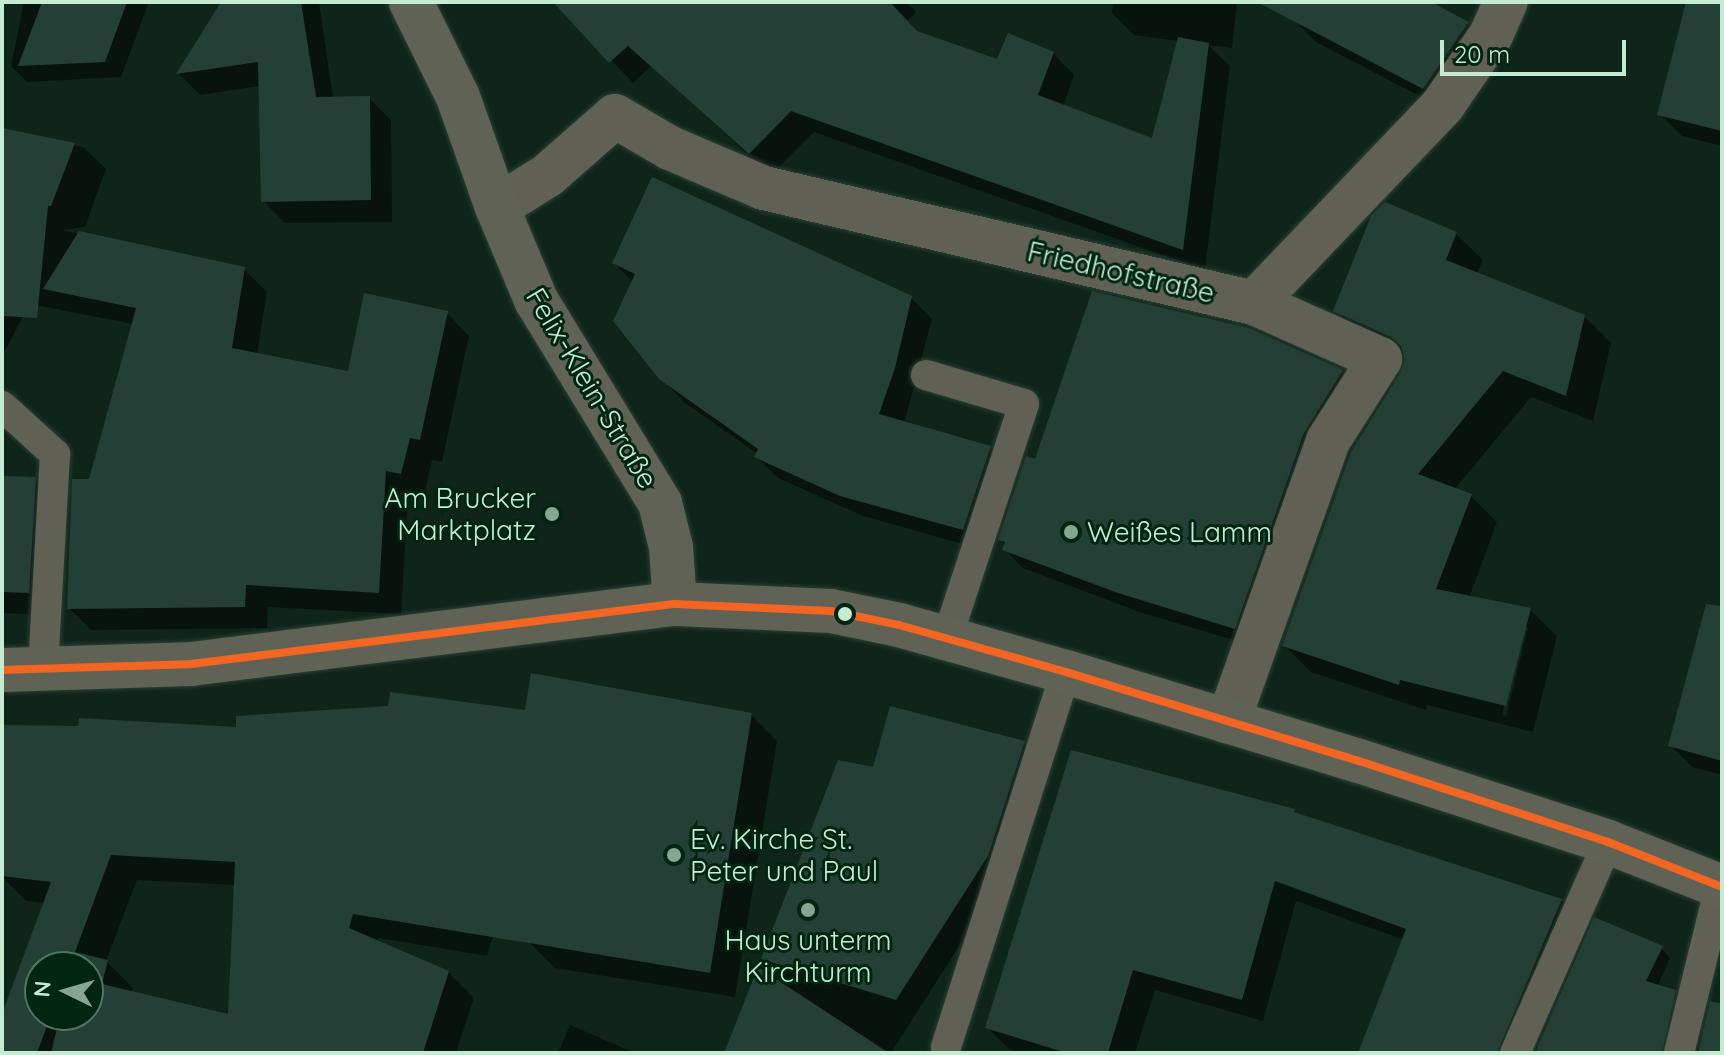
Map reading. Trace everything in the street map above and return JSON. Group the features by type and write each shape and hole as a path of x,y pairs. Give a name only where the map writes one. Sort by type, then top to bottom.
{"street":[{"name":"Felix-Klein-Straße","path":"411,2 458,97 497,207 536,300 660,503 671,547 675,604"},
{"name":"Friedhofstraße","path":"497,207 548,175 615,116 670,148 764,188 1254,303 1443,105 1491,35 1506,2"},
{"path":"1228,722 1328,441 1380,359 1254,303"},
{"path":"22,670 191,664 675,604 760,605 831,611 947,638 1228,722 1608,842 1721,887"}],"lane":[{"path":"926,375 1024,404 947,638"},
{"path":"2,406 55,454 22,670"},
{"path":"946,1047 1066,672"},
{"path":"1515,1053 1608,842"},
{"path":"1679,1053 1721,887"}],"building":[{"path":"42,2 127,2 105,62 18,66"},
{"path":"221,2 301,2 316,97 370,96 371,200 261,202 258,62 176,74"},
{"path":"553,2 890,2 917,31 997,59 1008,33 1054,52 1038,95 1152,138 1178,37 1209,43 1183,250 791,111 749,154 628,46 609,63"},
{"path":"1257,2 1431,2 1469,22 1423,89"},
{"path":"1686,2 1722,2 1722,131 1657,115"},
{"path":"2,128 75,143 51,206 48,206 37,318 2,316"},
{"path":"652,177 912,296 895,368 879,414 991,446 963,530 840,496 754,457 758,449 659,379 613,321 635,274 612,263"},
{"path":"1385,202 1457,232 1446,260 1585,315 1566,396 1503,371 1418,474 1472,494 1436,589 1531,608 1506,706 1400,680 1399,685 1282,646 1351,452 1401,372 1405,360 1401,346 1391,337 1333,311 1371,216"},
{"path":"79,231 245,267 232,348 348,371 364,293 448,311 420,440 410,438 401,474 386,471 379,593 246,585 245,607 67,609 72,479 89,479 136,308 43,289"},
{"path":"1092,291 1249,328 1343,370 1304,433 1235,629 1118,593 1002,550 1005,542 998,540 1026,456 1035,459"},
{"path":"2,476 36,477 29,593 2,592"},
{"path":"1706,604 1722,606 1722,761 1668,746"},
{"path":"531,673 752,713 710,973 353,914 349,928 449,971 423,1053 51,1053 56,1031 104,1031 104,984 228,1014 235,862 111,855 75,951 25,951 51,882 2,876 2,725 78,726 79,718 236,727 236,716 388,706 390,692 525,710"},
{"path":"890,706 1025,741 988,856 896,1000 761,959 838,760 873,767"},
{"path":"1071,750 1295,809 1294,812 1562,899 1497,1053 1358,1053 1406,929 1275,881 1242,1000 1133,970 1108,1053 1067,1053 985,1028"},
{"path":"1594,917 1663,946 1646,981 1676,990 1662,1053 1535,1053"},
{"path":"24,955 24,1031 45,1031 37,1053 2,1053 2,1014"},
{"path":"758,967 889,1053 724,1053"},
{"path":"1710,1001 1722,1004 1722,1053 1698,1053"}],"transit line":[{"path":"2,670 191,664 675,604 831,611 899,625 1066,672 1359,761 1608,842 1722,887"}],"place":[{"name":"Am Brucker Marktplatz","path":"552,514"},
{"name":"Weißes Lamm","path":"1071,532"},
{"name":"Ev. Kirche St. Peter und Paul","path":"674,855"},
{"name":"Haus unterm Kirchturm","path":"808,910"}]}
